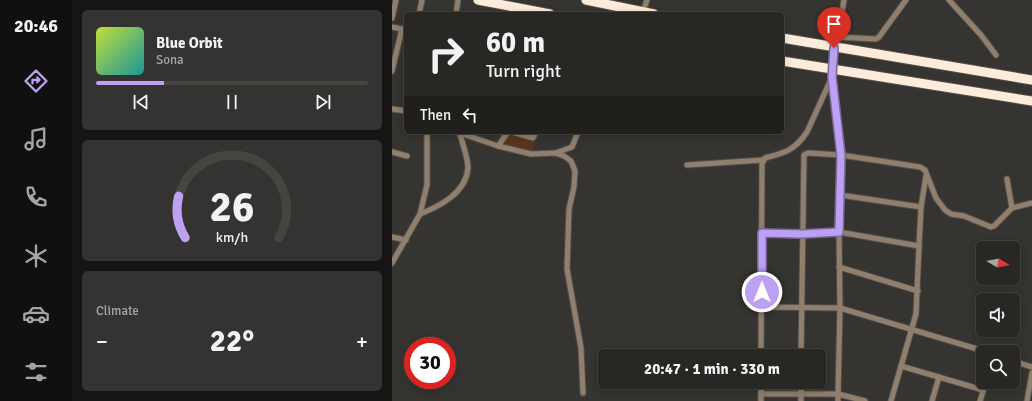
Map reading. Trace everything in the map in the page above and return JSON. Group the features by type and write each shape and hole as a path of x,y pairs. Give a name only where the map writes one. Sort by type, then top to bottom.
{"highway":[{"path":"478,0 540,12"},
{"path":"586,0 643,12"},
{"path":"784,38 834,48 1032,80"},
{"path":"784,61 832,73 1032,101"}],"street":[{"path":"392,18 396,0"},
{"path":"419,12 422,0"},
{"path":"456,12 458,0"},
{"path":"643,12 647,0"},
{"path":"838,401 841,155 832,73 834,48 844,0"},
{"path":"837,37 876,39 880,37 906,0"},
{"path":"949,0 981,35 996,55"},
{"path":"392,26 404,29 392,69"},
{"path":"687,165 763,160 792,150 807,132 832,73"},
{"path":"392,109 404,112"},
{"path":"392,263 420,214 427,185 427,134"},
{"path":"420,214 439,206 454,195 466,176 468,167 459,134"},
{"path":"462,134 498,146 531,154 555,153 572,147 577,134"},
{"path":"498,146 507,134"},
{"path":"519,134 532,138 535,134"},
{"path":"392,152 407,156"},
{"path":"555,153 571,160 575,172 574,187 569,209 567,269 581,348 583,393"},
{"path":"801,349 804,155 808,153 841,155 920,167 926,175 936,198 950,214 964,216 990,227 994,226 1012,208 1032,203"},
{"path":"761,349 763,160"},
{"path":"891,401 916,314 921,207 926,175"},
{"path":"1007,179 1012,208"},
{"path":"840,195 921,207"},
{"path":"762,233 802,234 839,232 919,246"},
{"path":"392,237 406,240"},
{"path":"839,267 918,290"},
{"path":"762,307 840,308 976,348"},
{"path":"1020,363 1032,367"},
{"path":"901,366 983,390 980,401"},
{"path":"1027,401 1030,394 1032,374"},
{"path":"932,401 939,377"},
{"path":"761,389 761,401"},
{"path":"801,389 801,401"},
{"path":"761,394 838,394 865,401"}],"shaded area":[{"path":"506,134 536,134 531,155 503,148"}],"route":[{"path":"762,292 762,233 802,234 839,232 841,155 832,77 834,48"}]}
